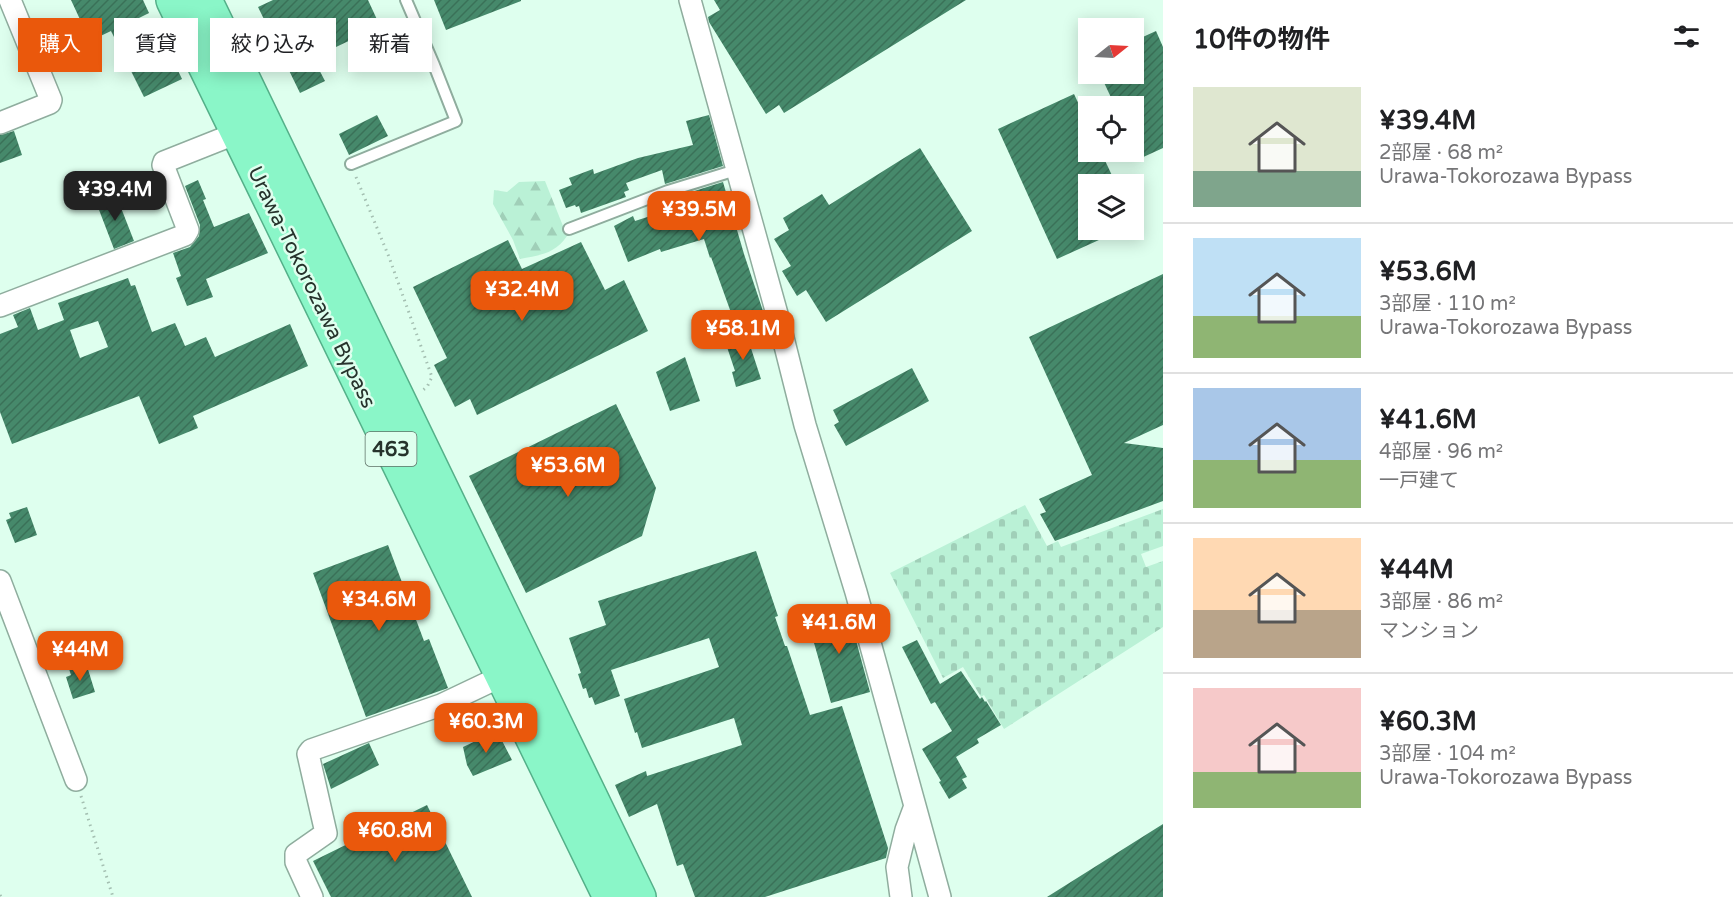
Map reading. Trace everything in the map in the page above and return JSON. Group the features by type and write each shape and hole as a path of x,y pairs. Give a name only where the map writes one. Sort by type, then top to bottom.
{"highway":[{"name":"Urawa-Tokorozawa Bypass","path":"173,0 610,897"},
{"name":"Urawa-Tokorozawa Bypass","path":"205,0 639,897"}],"street":[{"path":"0,123 50,103 51,100 10,0"},
{"path":"690,0 806,425 856,592 940,897"},
{"path":"0,306 185,235 188,230 163,165 164,162 237,133"},
{"path":"0,581 76,780"},
{"path":"312,897 296,862 296,854 326,833 308,754 311,750 441,705 502,676"},
{"path":"901,897 897,867 906,830 915,806"}],"lane":[{"path":"351,164 456,121 406,0"},
{"path":"568,229 668,191 736,170"}],"path":[{"path":"351,164 389,257 432,377 427,387 401,404"},
{"path":"76,780 113,897"}],"green space":[{"path":"545,181 567,236 552,250 520,259 513,240 493,204 494,190 507,192 519,182"},
{"path":"1025,505 1047,546 1058,541 1061,547 1163,509 1163,546 1141,554 1146,567 1163,561 1163,627 1004,729 984,695 981,697 963,667 943,678 890,573"}],"building":[{"path":"71,0 143,0 149,13 139,18 114,18 114,37 111,31 102,35 102,18 79,18"},
{"path":"273,0 368,0 376,18 348,18 348,41 336,47 336,18 263,18 258,7"},
{"path":"434,0 521,0 521,1 446,30"},
{"path":"714,0 966,0 784,113 779,105 766,114 709,22 708,17 720,10"},
{"path":"1156,31 1163,47 1163,148 1144,157 1144,96 1110,96 1105,84 1144,84 1144,36"},
{"path":"132,72 179,72 182,79 144,97"},
{"path":"290,72 320,72 325,81 300,93"},
{"path":"1074,94 1078,103 1078,162 1106,162 1111,174 1078,174 1078,240 1099,240 1057,259 998,129"},
{"path":"377,115 388,136 349,155 339,134"},
{"path":"709,115 723,166 665,184 662,170 626,183 629,190 624,192 626,197 581,213 579,206 566,208 559,190 572,185 569,178 593,169 594,174 638,158 693,145 686,121"},
{"path":"14,131 22,155 0,163 0,135"},
{"path":"920,148 972,231 826,322 806,290 797,296 782,271 791,266 774,239 789,230 783,218 822,194 829,205"},
{"path":"198,180 214,227 249,213 268,253 206,279 213,297 187,306 176,278 181,276 173,253 190,247 199,236 200,225 185,186"},
{"path":"723,182 763,311 734,321 704,239 661,252 660,249 628,262 614,226 633,216 635,221 672,209 669,199"},
{"path":"116,195 134,241 114,249 96,202"},
{"path":"508,240 522,269 581,242 605,290 624,280 648,331 477,415 470,399 455,407 434,365 447,358 413,287"},
{"path":"1163,274 1163,425 1124,443 1163,448 1163,501 1055,541 1040,514 1046,512 1039,499 1092,475 1029,337"},
{"path":"128,278 131,286 135,285 152,332 175,323 185,346 206,337 215,357 290,324 308,366 193,416 198,428 159,444 139,396 12,444 0,412 0,334 18,327 13,315 30,308 38,330 64,320 58,303","holes":["98,321 108,347 80,358 70,330"]},
{"path":"746,333 761,379 736,387 732,372 735,371 725,341"},
{"path":"685,357 700,401 670,411 656,372"},
{"path":"912,368 929,401 846,446 834,425 839,422 833,410"},
{"path":"616,404 656,488 642,536 526,593 469,476"},
{"path":"27,507 37,535 15,543 6,520 11,518 9,513"},
{"path":"388,545 424,641 429,639 448,688 366,717 313,573"},
{"path":"756,551 778,616 775,617 810,715 842,706 888,848 886,858 765,897 695,897 683,864 677,866 657,804 629,817 615,785 646,771 647,776 742,745 734,718 642,748 624,699 719,667 709,638 611,670 620,696 595,705 592,697 589,698 586,688 583,689 578,674 581,673 569,638 606,625 598,601"},
{"path":"847,607 870,692 831,703 807,618"},
{"path":"917,640 940,684 961,671 980,699 982,697 986,701 1001,725 977,739 979,743 956,757 967,777 962,779 967,788 949,799 922,749 952,731 935,702 931,704 902,647"},
{"path":"86,663 95,692 73,699 66,677 71,675 69,669"},
{"path":"497,731 512,760 473,776 467,765 463,747"},
{"path":"369,743 379,765 331,789 323,764"},
{"path":"427,805 472,897 331,897 313,861"},
{"path":"1163,824 1163,897 1047,897"}]}
